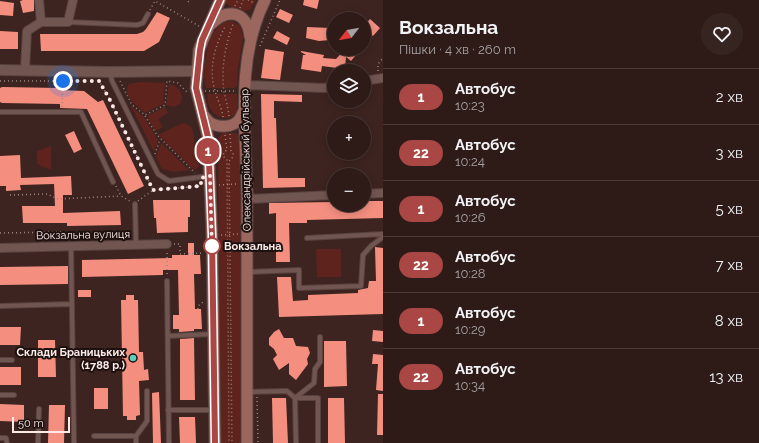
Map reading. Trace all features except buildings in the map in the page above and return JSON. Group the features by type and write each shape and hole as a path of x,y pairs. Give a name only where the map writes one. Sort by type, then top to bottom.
{"main road":[{"path":"220,0 203,27 198,71 190,93 203,115 209,122 216,125 227,126 236,123 245,108"},
{"name":"Олександрійський бульвар","path":"247,443 248,272 245,88 250,38 265,0"},
{"path":"203,27 218,17 226,14 235,15 246,20 249,27 250,38"},
{"path":"203,115 208,137 205,177 213,334 215,443"}],"street":[{"path":"39,0 42,22"},
{"path":"25,70 27,31 42,22 68,22 73,0"},
{"path":"0,70 109,72 198,71"},
{"path":"371,80 381,78"},
{"path":"245,88 327,87"},
{"path":"371,194 383,193"},
{"path":"247,199 327,195"},
{"name":"Вокзальна вулиця","path":"0,248 167,244"}],"lane":[{"path":"68,22 137,26 143,23 148,14"},
{"path":"109,72 158,174 170,181 205,177"},
{"path":"0,112 81,112 114,182"},
{"path":"135,204 136,244"},
{"path":"248,272 299,270 300,288 360,286 363,255 370,246 383,235"},
{"path":"307,238 383,235"},
{"path":"71,246 74,443"},
{"path":"167,281 169,443"},
{"path":"0,306 72,304"},
{"path":"168,336 213,334"},
{"path":"295,398 314,383 315,369 320,362 320,337"},
{"path":"0,360 12,360"},
{"path":"136,443 136,436 148,421 147,391"},
{"path":"247,392 287,391 295,398 318,398 318,443"},
{"path":"0,395 14,395"},
{"path":"295,398 296,443"},
{"path":"38,409 38,443"},
{"path":"168,410 215,410"},
{"path":"94,436 136,436"},
{"path":"0,438 6,438 7,443"}],"path":[{"path":"230,443 229,160 232,158 233,154 231,151 227,126 223,62 238,0"},
{"path":"229,235 226,185 227,160 223,156 224,152 227,150 227,126 212,81 212,69 215,48 219,37 235,15 243,0"},
{"path":"260,46 280,0"},
{"path":"148,14 155,1 203,27"},
{"path":"381,78 378,64 383,58"},
{"path":"0,81 85,81"},
{"path":"62,112 63,81"},
{"path":"92,81 99,81 109,98 153,190"},
{"path":"10,195 47,194 58,199 121,196 135,204 153,190 201,186 205,177 160,139 145,115 132,105 120,81"},
{"path":"165,105 167,81 178,83 190,93 245,88"},
{"path":"145,115 165,105"},
{"path":"152,163 160,139"},
{"path":"114,182 121,196"},
{"path":"219,185 241,184"},
{"path":"0,234 62,232 71,246"},
{"path":"219,235 239,234"},
{"path":"167,281 167,244 180,244 180,254 202,254"},
{"path":"198,309 198,306 203,302"}],"shaded area":[{"path":"224,0 256,0 250,10 239,10 226,3"},
{"path":"231,21 240,26 243,37 237,86 234,88 206,88 204,74 210,40 213,33 219,26 223,23"},
{"path":"141,82 165,83 163,104 145,113 131,100 127,93 129,84"},
{"path":"169,84 176,86 180,90 182,96 181,103 174,107 166,105"},
{"path":"207,94 237,94 238,106 236,113 227,118 216,115 210,108"},
{"path":"131,106 144,117 158,140 154,152"},
{"path":"165,107 168,113 158,119 163,127 155,131 147,116"},
{"path":"185,123 191,127 193,132 199,167 194,170 158,135"},
{"path":"223,133 235,133 239,135 240,139 242,443 221,443 218,139"},
{"path":"161,143 189,170 174,172 162,169 156,157"},
{"path":"51,146 51,170 37,164 37,151"},
{"path":"316,249 341,249 341,277 317,277"}],"bus line":[{"name":"1","path":"215,443 212,235 208,137 196,88 202,40 220,0"}],"place":[{"name":"Вокзальна","path":"212,246"},
{"name":"Склади Браницьких (1788 р.)","path":"133,358"}],"route":[{"path":"63,81 99,81 109,98 153,190 201,186 201,178 210,176 212,250 212,246"}]}
